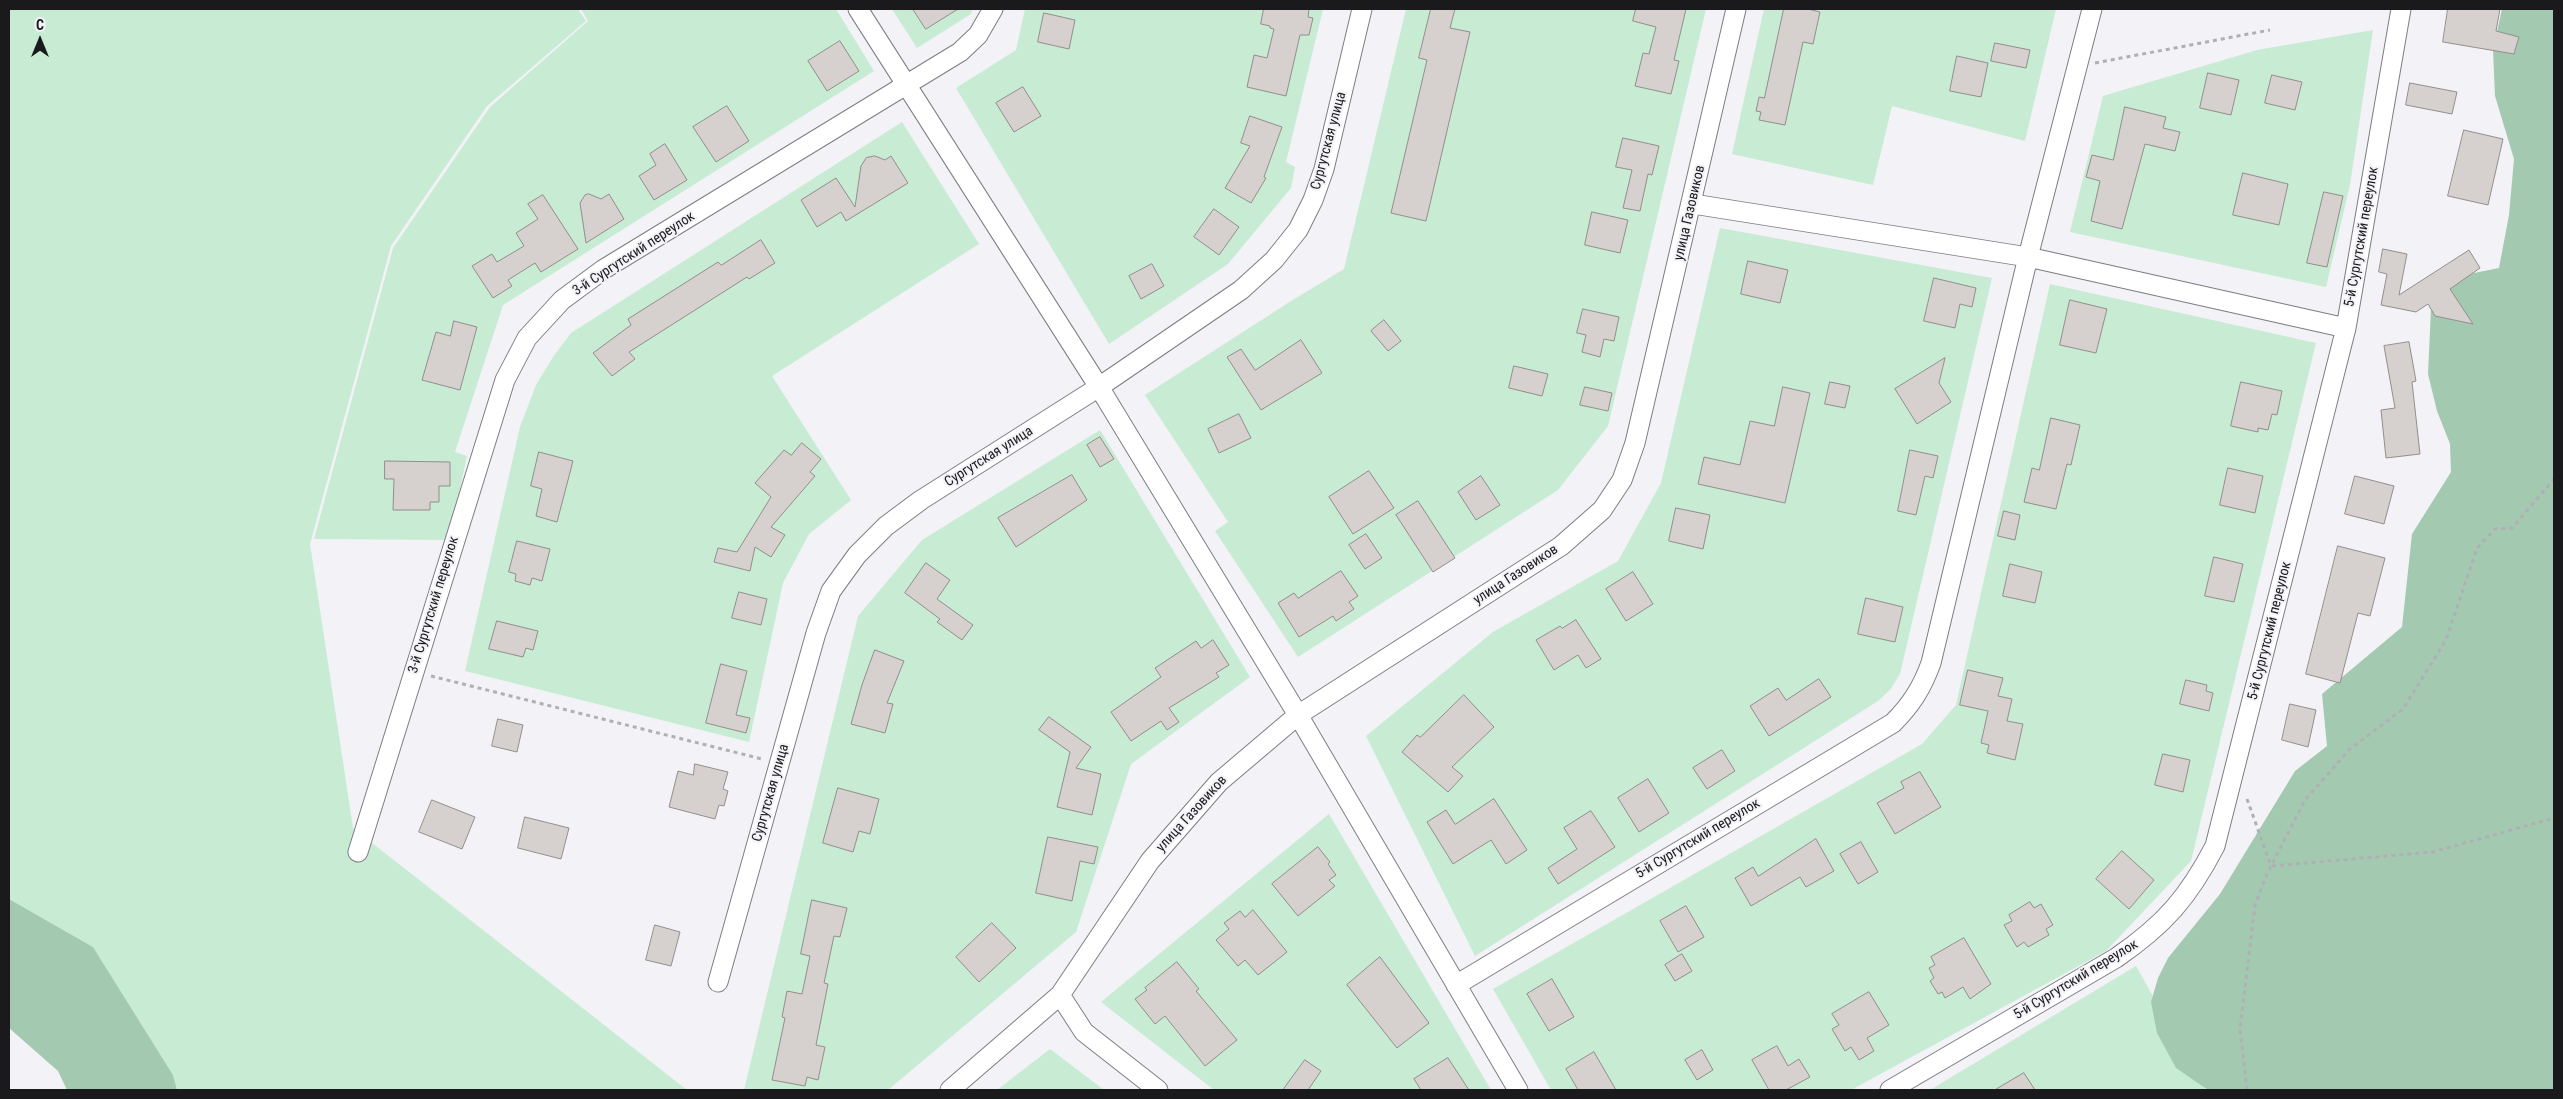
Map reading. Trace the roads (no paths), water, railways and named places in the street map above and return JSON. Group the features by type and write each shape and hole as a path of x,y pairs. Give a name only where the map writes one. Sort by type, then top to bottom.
{"street":[{"path":"858,9 1099,387 1298,715 1518,1090"},
{"name":"3-й Сургутский переулок","path":"358,852 505,380 528,338 562,300 604,270 960,52 978,35 993,9"},
{"name":"Сургутская улица","path":"718,982 816,633 831,591 857,555 886,526 921,500 1099,387 1241,290 1274,260 1298,230 1313,200 1324,169 1362,9"},
{"name":"улица Газовиков","path":"950,1090 1060,995 1150,861 1219,782 1298,715 1561,546 1602,510 1622,480 1635,443 1693,204 1736,9"},
{"name":"5-й Сургутский переулок","path":"1456,984 1893,723 1910,706 1923,685 1931,663 2028,257 2092,9"},
{"name":"5-й Сургутский переулок","path":"1890,1090 2116,958 2148,936 2176,909 2193,886 2216,846 2346,328 2401,9"},
{"path":"1693,204 2028,257 2346,328"},
{"path":"1060,995 1084,1032 1158,1090"}]}
